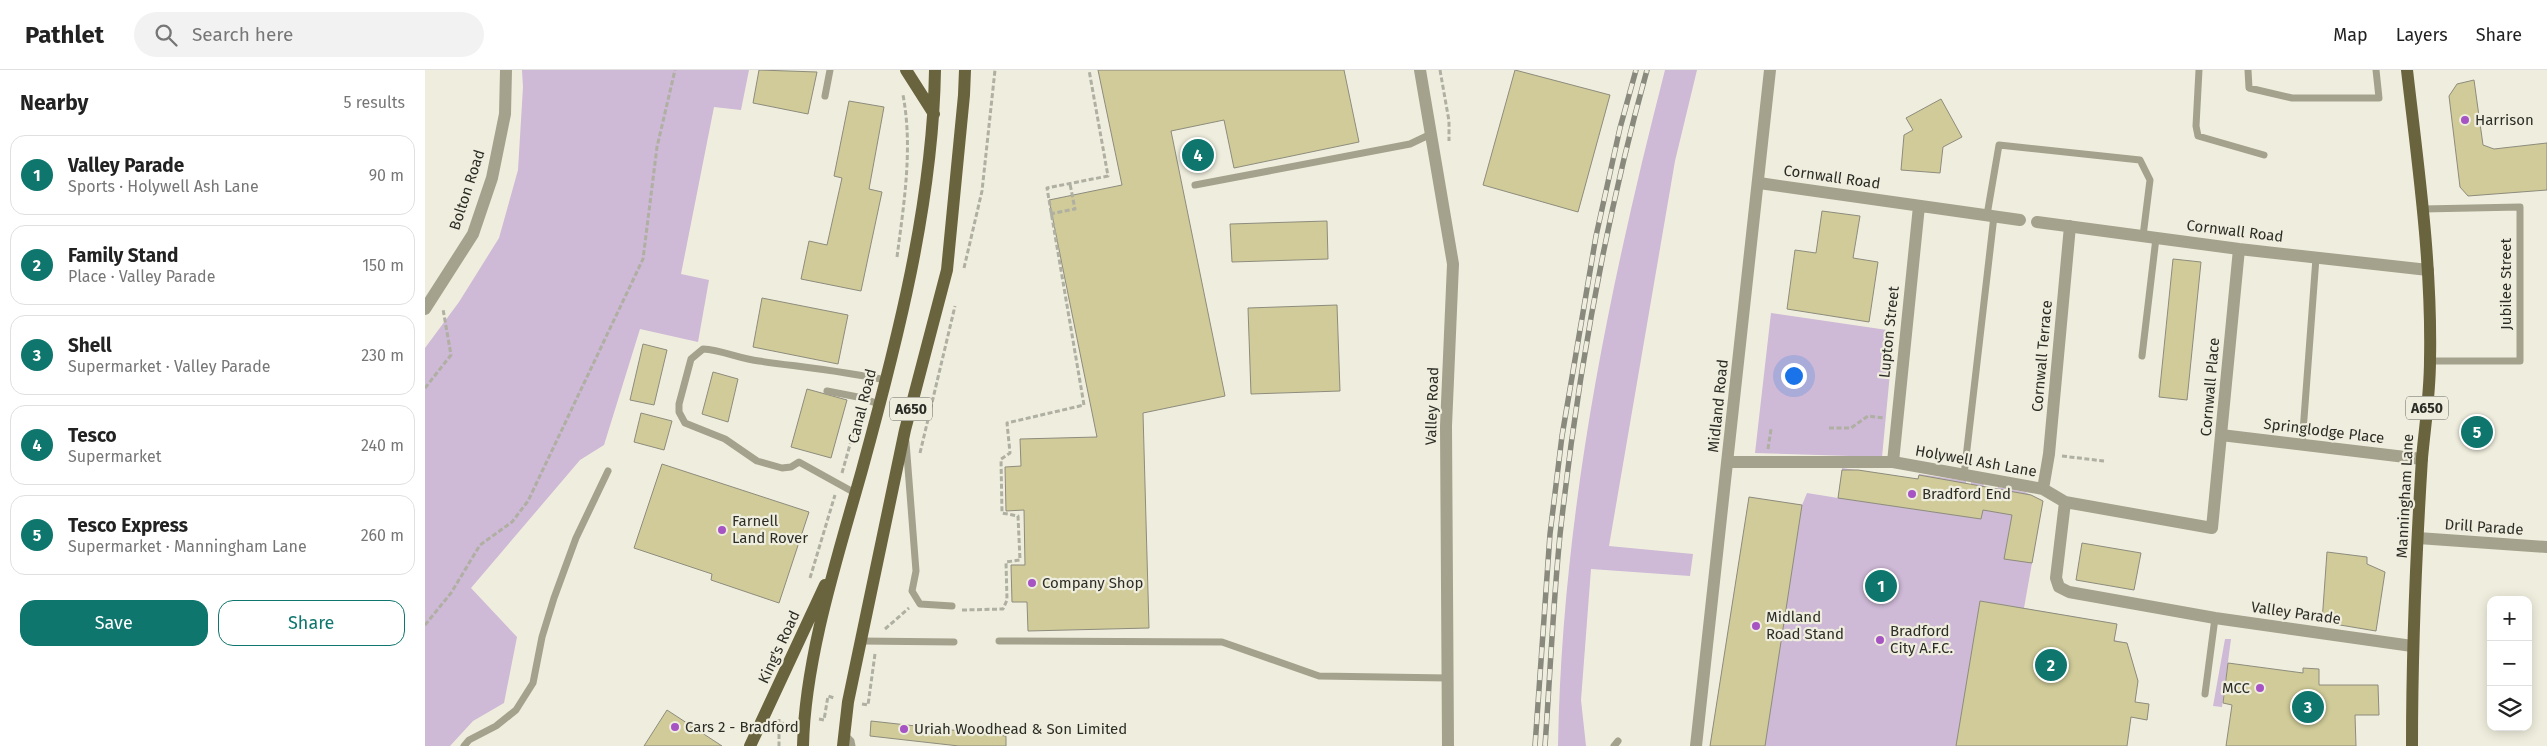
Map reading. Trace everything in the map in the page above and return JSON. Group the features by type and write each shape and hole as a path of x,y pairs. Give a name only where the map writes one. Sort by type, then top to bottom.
{"main road":[{"path":"906,70 935,114"},
{"name":"Canal Road","path":"803,746 804,717 810,674 836,562 885,380 911,273 935,114 935,70"},
{"name":"A650","path":"843,746 843,732 848,702 905,430 947,270 965,95 965,70"},
{"name":"Manningham Lane","path":"2407,70 2423,209 2428,270 2431,361 2422,459 2412,646 2412,746"},
{"name":"King's Road","path":"751,746 836,562"}],"street":[{"name":"Bolton Road","path":"425,309 473,234 491,178 505,114 506,70"},
{"name":"Valley Road","path":"1420,70 1453,264 1446,426 1448,746"},
{"name":"Midland Road","path":"1696,746 1729,462 1770,70"},
{"name":"Cornwall Road","path":"1759,183 2020,220"},
{"name":"Lupton Street","path":"1893,462 1919,206"},
{"name":"Cornwall Road","path":"2037,222 2239,249 2428,270"},
{"name":"Cornwall Terrace","path":"2043,489 2049,454 2071,226"},
{"name":"Cornwall Place","path":"2212,528 2239,249"},
{"name":"Springlodge Place","path":"2221,435 2422,459"},
{"name":"Holywell Ash Lane","path":"1729,462 1893,462 2043,489 2065,502 2212,528"},
{"name":"Valley Parade","path":"2065,502 2056,578 2059,587 2069,592 2215,618 2412,646"},
{"name":"Drill Parade","path":"2418,538 2547,547"}],"lane":[{"path":"825,96 831,70"},
{"path":"2199,70 2195,126 2198,136 2264,155"},
{"path":"2249,70 2249,88 2292,98 2379,98 2376,70"},
{"path":"1195,185 1410,144 1431,134"},
{"path":"1964,475 1999,145 2139,160 2150,180 2149,237 2142,356"},
{"name":"Jubilee Street","path":"2423,209 2520,207 2520,361 2431,361"},
{"path":"2302,445 2316,258"},
{"path":"855,494 799,462 791,467 781,468 757,461 725,439 685,423 679,412 679,404 691,359 703,350 713,350 757,361 803,365 885,380"},
{"path":"827,391 863,398 878,404"},
{"path":"905,430 916,571 912,591 921,604 952,608"},
{"path":"464,746 469,740 496,726 516,710 533,683 554,598 570,553 608,471"},
{"path":"2205,694 2215,618"},
{"path":"861,641 954,642"},
{"path":"999,641 1222,642 1319,676 1447,678"},
{"path":"843,732 851,741 852,746"}],"path":[{"path":"425,625 451,592 480,545 512,522 528,501 643,259 657,147 675,70"},
{"path":"962,278 982,191 995,70"},
{"path":"952,608 1003,609 1007,600 1006,562 1020,560 1018,516 1002,513 1001,459 1010,453 1007,424 1084,404 1047,188 1108,176 1089,70"},
{"path":"896,262 906,191 907,120 901,87"},
{"path":"1050,214 1075,209 1069,184"},
{"path":"425,388 451,355 439,288"},
{"path":"919,461 957,297"},
{"path":"809,582 863,398"},
{"path":"1829,428 1851,428 1868,416 1897,420"},
{"path":"2049,454 2104,461"},
{"path":"848,702 868,705 878,636 910,606 916,612"},
{"path":"779,723 779,746"}],"shaded area":[{"path":"522,70 749,70 741,110 714,107 681,274 709,280 698,342 640,329 604,445 580,460 471,588 517,637 504,703 473,721 450,746 425,746 425,348 459,302 499,238 518,170 523,87"},
{"path":"1665,70 1697,70 1675,161 1609,546 1693,554 1690,576 1591,569 1581,700 1586,746 1558,746 1561,660 1568,575 1592,405 1625,237"},
{"path":"1771,313 1894,331 1882,457 1755,453"},
{"path":"1842,468 1918,479 1919,474 1966,481 1966,486 1971,487 1971,481 1984,483 1983,489 1997,491 1998,487 2025,492 2043,501 2024,608 2117,624 2114,640 2127,643 2138,681 2135,702 2147,720 2131,717 2125,746 1710,746 1749,497 1802,505 1807,493 1838,498"},
{"path":"2225,639 2231,639 2222,707 2213,706"}],"building":[{"path":"759,70 817,72 808,114 753,103"},
{"path":"1098,70 1344,70 1359,142 1234,168 1224,120 1171,131 1225,396 1143,413 1149,628 1028,631 1027,602 1012,602 1011,565 1025,565 1024,510 1006,511 1005,467 1021,466 1020,439 1097,437 1049,200 1122,185"},
{"path":"1515,70 1610,95 1578,212 1483,185"},
{"name":"Harrison","path":"2474,80 2483,145 2494,149 2547,143 2547,190 2468,196 2460,187 2449,96 2457,84"},
{"path":"1941,99 1962,137 1943,147 1940,173 1901,170 1904,135 1913,130 1906,118"},
{"path":"849,101 884,107 869,189 882,192 861,291 801,279 809,241 827,245 842,178 834,176"},
{"path":"1822,211 1860,216 1853,258 1878,262 1869,322 1787,309 1795,250 1816,253"},
{"path":"1327,221 1328,259 1232,262 1230,224"},
{"path":"2173,259 2201,262 2187,400 2159,397"},
{"path":"762,298 848,315 838,364 753,347"},
{"path":"1337,305 1340,391 1251,394 1248,308"},
{"path":"643,344 667,350 654,405 630,400"},
{"path":"713,372 738,379 728,422 702,414"},
{"path":"807,389 847,400 831,458 791,447"},
{"path":"641,413 672,421 664,450 634,442"},
{"name":"Farnell Land Rover","path":"662,464 809,512 779,603 711,580 712,574 634,548"},
{"name":"Bradford End","path":"1842,470 1858,470 1918,479 1919,475 2031,495 2043,501 2032,563 2004,559 2012,515 1983,510 1981,519 1838,498"},
{"name":"Midland Road Stand","path":"1749,497 1802,505 1765,746 1710,746"},
{"path":"2082,543 2141,553 2134,590 2076,580"},
{"path":"2327,552 2367,557 2367,564 2385,572 2376,631 2322,622"},
{"path":"1980,601 2117,624 2114,641 2127,643 2138,681 2135,702 2149,704 2147,720 2131,717 2127,746 1956,746"},
{"path":"2228,663 2303,673 2303,668 2319,669 2319,685 2378,685 2379,715 2355,715 2356,746 2226,746 2232,705 2223,703"},
{"name":"Cars 2 - Bradford","path":"667,710 722,746 644,746"},
{"name":"Uriah Woodhead & Son Limited","path":"871,721 1006,736 1006,746 959,746 870,736"}],"railway":[{"path":"1535,746 1550,534 1562,436 1596,236 1620,128 1636,70"},
{"path":"1545,746 1560,535 1575,418 1605,242 1647,70"}],"place":[{"name":"Harrison","path":"2465,120"},
{"name":"Tesco","path":"1198,155"},
{"name":"Tesco Express","path":"2477,432"},
{"name":"Bradford End","path":"1912,494"},
{"name":"Farnell Land Rover","path":"722,530"},
{"name":"Company Shop","path":"1032,583"},
{"name":"Valley Parade","path":"1881,586"},
{"name":"Midland Road Stand","path":"1756,626"},
{"name":"Bradford City A.F.C.","path":"1880,640"},
{"name":"Family Stand","path":"2051,665"},
{"name":"MCC","path":"2260,688"},
{"name":"Shell","path":"2308,707"},
{"name":"Cars 2 - Bradford","path":"675,727"},
{"name":"Uriah Woodhead & Son Limited","path":"904,729"}]}
